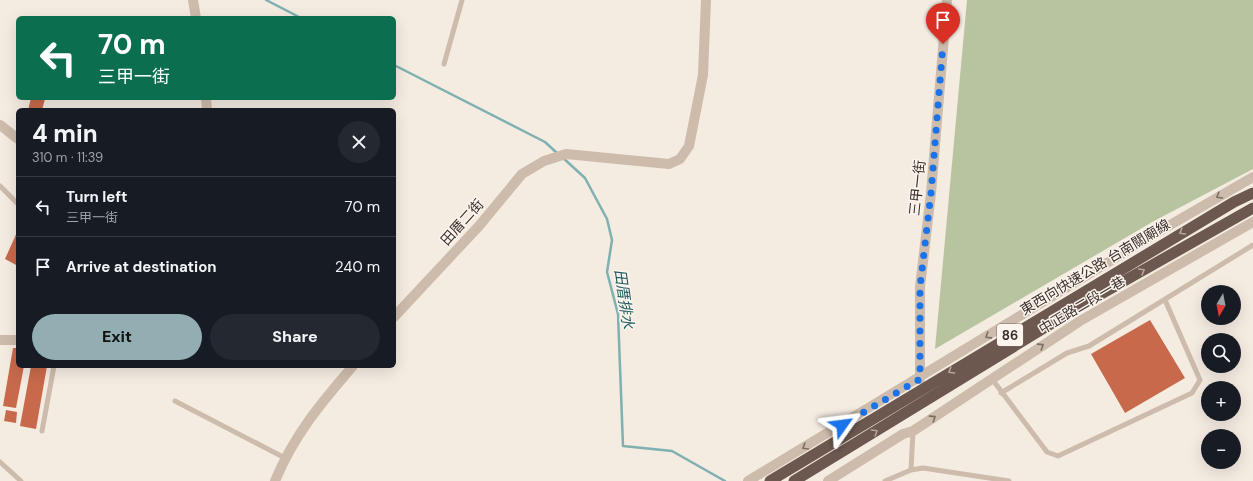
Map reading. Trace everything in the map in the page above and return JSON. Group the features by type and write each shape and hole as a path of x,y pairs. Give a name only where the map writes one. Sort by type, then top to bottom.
{"highway":[{"name":"東西向快速公路 台南關廟線","path":"770,481 1061,304 1234,202 1253,193"},
{"name":"東西向快速公路 台南關廟線","path":"794,481 1080,306 1253,208"}],"street":[{"path":"193,0 196,16"},
{"name":"田厝二街","path":"396,313 478,226 522,174 544,161 562,156 669,164 680,159 689,146 703,75 706,0"},
{"name":"三甲一街","path":"920,379 920,287 931,193 947,0"},
{"path":"0,125 16,137"},
{"name":"中正路二段一巷","path":"748,481 920,379 1097,269 1253,177"},
{"name":"中正路二段一巷","path":"828,481 903,434 913,431 1080,321 1253,222"},
{"path":"0,340 16,340"},
{"path":"275,481 297,436 351,368"}],"lane":[{"path":"444,64 462,0"},
{"path":"0,186 16,202"},
{"path":"1001,393 1067,353 1090,346 1253,245"},
{"path":"992,379 1001,393 1047,452 1058,456 1192,393 1200,380 1165,300"},
{"path":"42,431 54,368"},
{"path":"175,401 285,458"},
{"path":"910,470 913,431"},
{"path":"0,462 21,481"},
{"path":"885,481 910,470 924,468 1009,481"}],"green space":[{"path":"967,0 1253,0 1253,169 1154,221 935,349"}],"building":[{"path":"30,100 45,100 43,108 28,108"},
{"path":"16,234 16,265 5,259"},
{"path":"1150,320 1185,378 1125,413 1091,354"},
{"path":"13,348 16,348 16,368 24,368 16,408 3,406"},
{"path":"31,368 47,368 36,429 20,426"},
{"path":"6,410 17,412 16,423 4,421"}],"waterway":[{"name":"田厝排水","path":"266,0 297,16"},
{"name":"田厝排水","path":"396,66 545,142 558,154"},
{"name":"田厝排水","path":"562,157 585,178 607,219 612,240 607,272 618,314 623,446 672,451 725,481"}],"route":[{"path":"842,425 920,379 920,287 931,193 943,44"}]}
